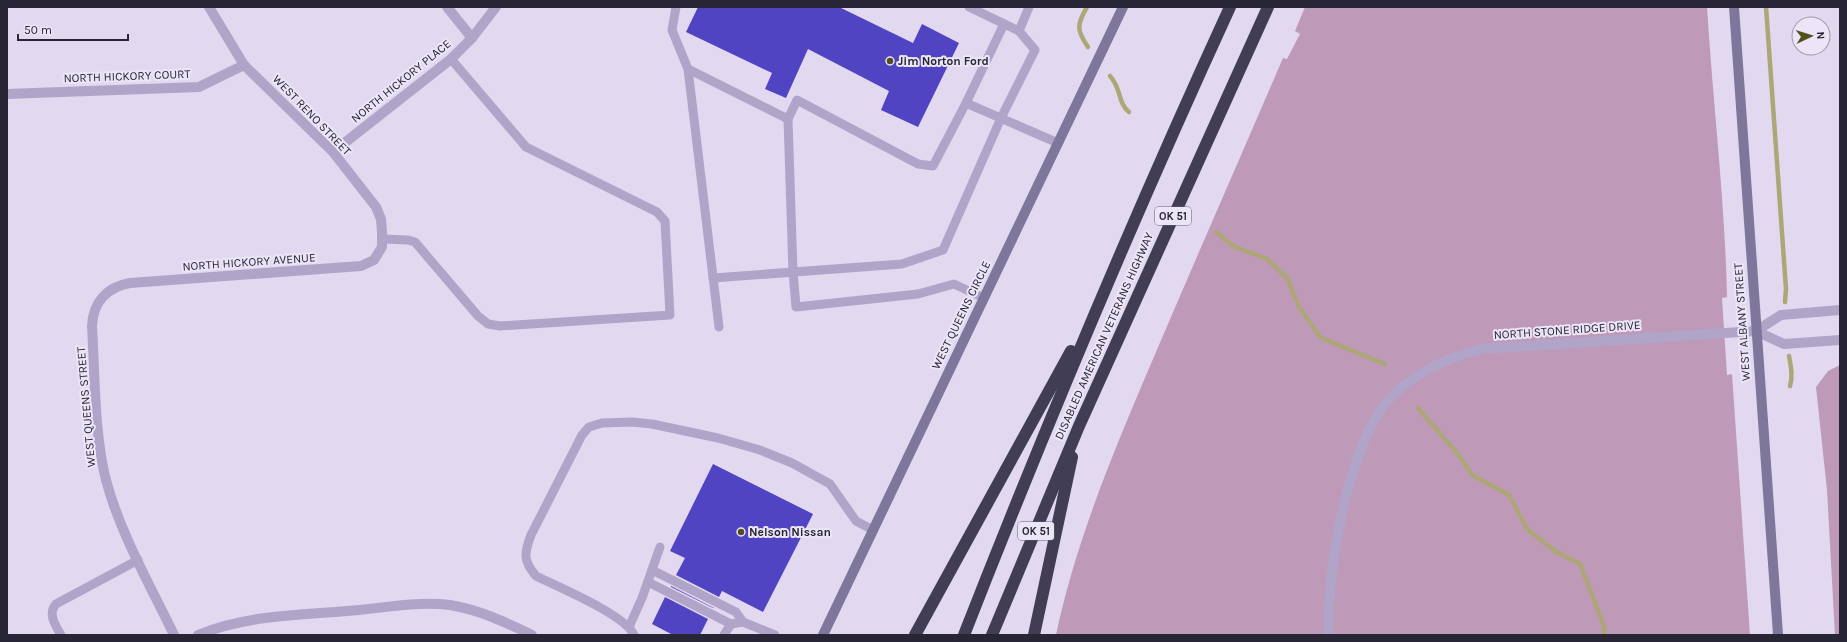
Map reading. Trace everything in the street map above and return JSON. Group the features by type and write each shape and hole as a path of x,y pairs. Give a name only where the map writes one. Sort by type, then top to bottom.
{"highway":[{"name":"DISABLED AMERICAN VETERANS HIGHWAY","path":"964,635 1032,462 1102,294 1184,106 1230,7"},
{"name":"DISABLED AMERICAN VETERANS HIGHWAY","path":"992,635 1079,426 1268,7"},
{"path":"915,635 1102,294"},
{"path":"1034,635 1079,426"}],"street":[{"name":"WEST RENO STREET","path":"209,7 244,65 333,152 376,207 381,220 382,244"},
{"path":"447,7 472,38"},
{"name":"NORTH HICKORY PLACE","path":"333,152 451,59 472,38 496,7"},
{"name":"WEST QUEENS CIRCLE","path":"822,635 1123,7"},
{"name":"WEST ALBANY STREET","path":"1734,7 1778,635"},
{"name":"NORTH HICKORY COURT","path":"7,94 199,87 244,65"},
{"name":"NORTH HICKORY AVENUE","path":"111,289 123,284 145,282 353,268 374,260 382,244"},
{"name":"WEST QUEENS STREET","path":"111,289 98,303 92,321 99,434 102,457 110,491 123,527 174,635"},
{"name":"NORTH STONE RIDGE DRIVE","path":"1329,635 1330,585 1341,515 1367,434 1381,410 1393,395 1434,365 1456,356 1480,349 1756,331 1782,315 1840,310"},
{"name":"NORTH STONE RIDGE DRIVE","path":"1756,331 1784,344 1840,340"},
{"path":"198,635 220,626 242,622 417,604 448,605 482,612 532,635"}],"lane":[{"path":"676,7 672,30 688,69 719,327"},
{"path":"713,278 902,264 943,250 1001,118 1035,50 1019,31 1004,24 982,10 969,7"},
{"path":"1019,31 1030,7"},
{"path":"984,298 954,284 918,294 796,307 793,272 788,119 797,100 918,164 933,166 966,103 1004,24"},
{"path":"382,244 408,240 415,242 478,316 488,324 500,326 670,315 665,221 657,212 526,147 451,59"},
{"path":"688,69 788,119"},
{"path":"966,103 1058,143"},
{"path":"634,635 629,627 614,616 536,576 528,568 525,558 526,547 531,535 582,435 589,426 602,423 632,422 652,424 718,438 777,456 830,484 856,521 873,530"},
{"path":"629,627 648,582 660,547"},
{"path":"61,635 52,614 53,608 56,604 138,560"},
{"path":"652,570 736,612 743,622"},
{"path":"648,582 731,624 743,622 775,635"},
{"path":"724,635 731,624"}],"shaded area":[{"path":"1305,7 1707,7 1724,224 1727,297 1722,298 1727,375 1732,374 1750,635 1056,635 1064,600 1085,529 1111,460 1169,321 1283,58 1287,59 1300,34 1295,31"},
{"path":"1840,365 1840,635 1835,635 1827,490 1816,387 1828,371"}],"building":[{"name":"Jim Norton Ford","path":"698,7 839,7 913,43 922,24 959,43 918,127 881,110 889,91 808,49 786,98 765,89 772,73 686,32"},
{"name":"Nelson Nissan","path":"713,464 813,514 763,612 722,591 719,597 676,575 685,558 670,551"},
{"path":"671,586 714,608 671,587"},
{"path":"665,597 708,619 700,635 673,635 652,624"}],"waterway":[{"path":"1087,7 1081,18 1079,27 1081,36 1088,47"},
{"path":"1766,7 1786,289 1785,302"},
{"path":"1110,76 1114,81 1125,108 1129,112"},
{"path":"1216,232 1233,246 1267,259 1287,278 1299,307 1321,338 1385,364"},
{"path":"1789,356 1792,375 1790,386"},
{"path":"1418,408 1458,454 1472,475 1509,495 1527,529 1555,551 1580,564 1604,626 1604,635"}],"place":[{"name":"Jim Norton Ford","path":"890,61"},
{"name":"Nelson Nissan","path":"741,532"}]}
